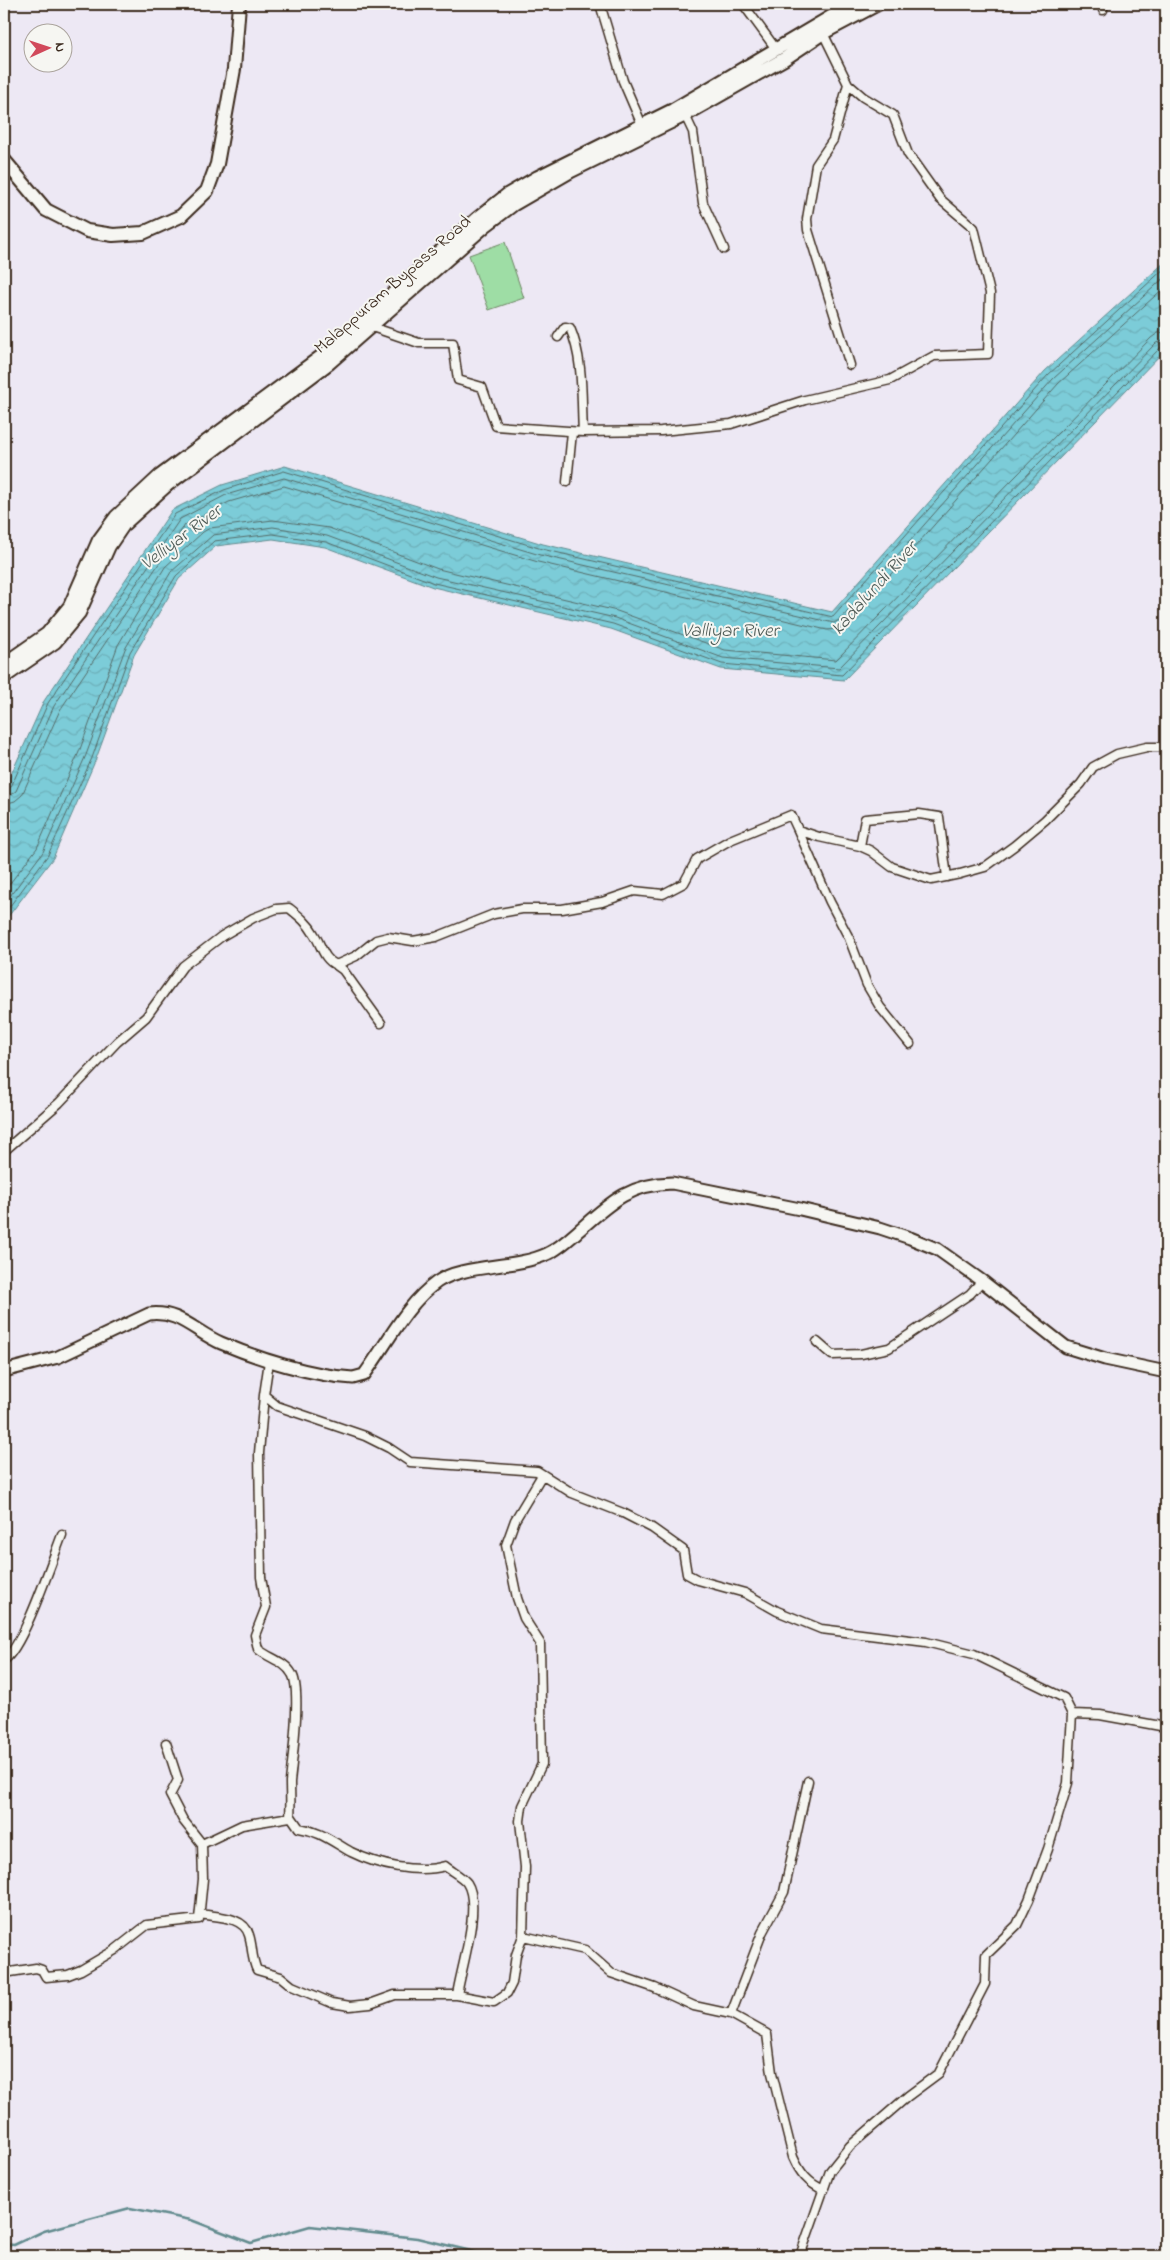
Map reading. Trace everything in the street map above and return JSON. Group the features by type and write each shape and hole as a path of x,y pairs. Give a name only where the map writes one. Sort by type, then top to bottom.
{"highway":[{"path":"4,160 46,210 87,231 113,236 143,233 180,216 207,191 217,164 234,69 239,4"},
{"name":"Malappuram Bypass Road","path":"4,664 47,634 70,606 99,540 116,517 160,476 326,353 478,218 507,195 566,162 642,125 853,4"},
{"name":"Malappuram Bypass Road","path":"4,677 54,642 79,613 109,546 124,524 167,485 329,363 485,226 514,204 572,171 685,115 784,59 824,33 878,4"}],"main road":[{"path":"4,1371 58,1357 148,1314 158,1312 176,1316 219,1342 269,1361 344,1378 354,1378 364,1375 422,1294 438,1281 457,1272 498,1267 548,1254 563,1244 615,1199 631,1190 652,1183 672,1183 880,1228 937,1249 1066,1347 1105,1359 1166,1372"}],"street":[{"path":"600,4 623,81 642,125"},
{"path":"743,4 776,49"},
{"path":"372,327 419,343 453,343 458,380 482,387 496,426 572,432 661,431 731,424 806,400 890,380 934,356 988,354 990,293 974,228 940,199 908,154 893,115 863,97 848,84 824,33"},
{"path":"848,84 832,140 816,165 807,219 808,230 850,365"},
{"path":"685,115 693,132 703,203 724,249"},
{"path":"558,337 565,327 570,328 575,338 579,358 583,432"},
{"path":"567,482 572,432"},
{"path":"798,830 819,837 860,846 871,851 892,867 909,874 931,880 946,877 986,867 1045,820 1081,784 1093,767 1118,754 1147,747 1166,747"},
{"path":"860,846 865,819 918,814 939,817 946,877"},
{"path":"336,965 356,956 376,940 388,937 413,941 436,937 494,914 522,909 562,909 602,902 634,891 663,894 684,882 697,859 730,840 774,824 790,815 830,902 849,938 867,984 884,1013 910,1044"},
{"path":"4,1151 59,1103 117,1042 146,1017 183,966 222,936 253,918 276,910 289,908 302,918 314,933 328,961 343,970 381,1023"},
{"path":"817,1342 832,1356 861,1354 889,1348 970,1294 982,1282"},
{"path":"269,1361 259,1453 261,1577 266,1607 255,1635 258,1649 284,1665 293,1675 297,1712 290,1783 290,1815 299,1828 316,1831 352,1852 395,1866 433,1870 445,1866 467,1883 471,1898 472,1916 457,1995"},
{"path":"264,1395 277,1406 365,1436 410,1462 537,1472 572,1493 623,1513 652,1528 683,1550 687,1574 698,1580 745,1593 777,1611 821,1629 926,1642 974,1654 1064,1698 1072,1714 1068,1783 1048,1850 1029,1900 1017,1925 986,1955 985,1984 949,2057 939,2073 908,2096 850,2146 830,2171 800,2256"},
{"path":"200,1914 235,1920 249,1934 253,1962 257,1970 282,1977 292,1986 332,2003 350,2006 370,2004 394,1995 457,1995 494,2002 507,1993 512,1983 516,1955 523,1936 525,1867 520,1822 522,1806 542,1764 540,1643 524,1618 517,1598 506,1545 515,1520 542,1475"},
{"path":"4,1660 14,1649 29,1618 62,1535"},
{"path":"1072,1714 1100,1715 1166,1727"},
{"path":"4,1973 36,1968 42,1970 46,1977 68,1975 81,1970 115,1950 147,1925 195,1920 200,1914 203,1879 202,1844 183,1820 170,1795 178,1780 166,1743"},
{"path":"731,2014 762,1933 784,1892 808,1781"},
{"path":"202,1844 242,1825 266,1820 282,1820 290,1815"},
{"path":"523,1936 584,1950 610,1973 655,1988 694,2006 731,2014 767,2034 772,2073 793,2157 798,2170 809,2182 824,2190"}],"green space":[{"path":"505,242 524,298 489,310 469,255"}],"water":[{"name":"Valliyar River","path":"1166,261 1166,349 844,680 721,669 611,629 433,587 325,547 273,539 216,546 179,579 134,655 96,759 53,858 4,922 4,790 44,701 172,510 222,485 285,466 543,544 832,612 1045,371"}],"waterway":[{"path":"4,2244 14,2245 44,2231 130,2208 191,2220 251,2243 310,2226 417,2238 492,2256"}],"water label":[{"name":"Velliyar River","path":"180,536"},
{"name":"kadalundi River","path":"873,587"}]}
